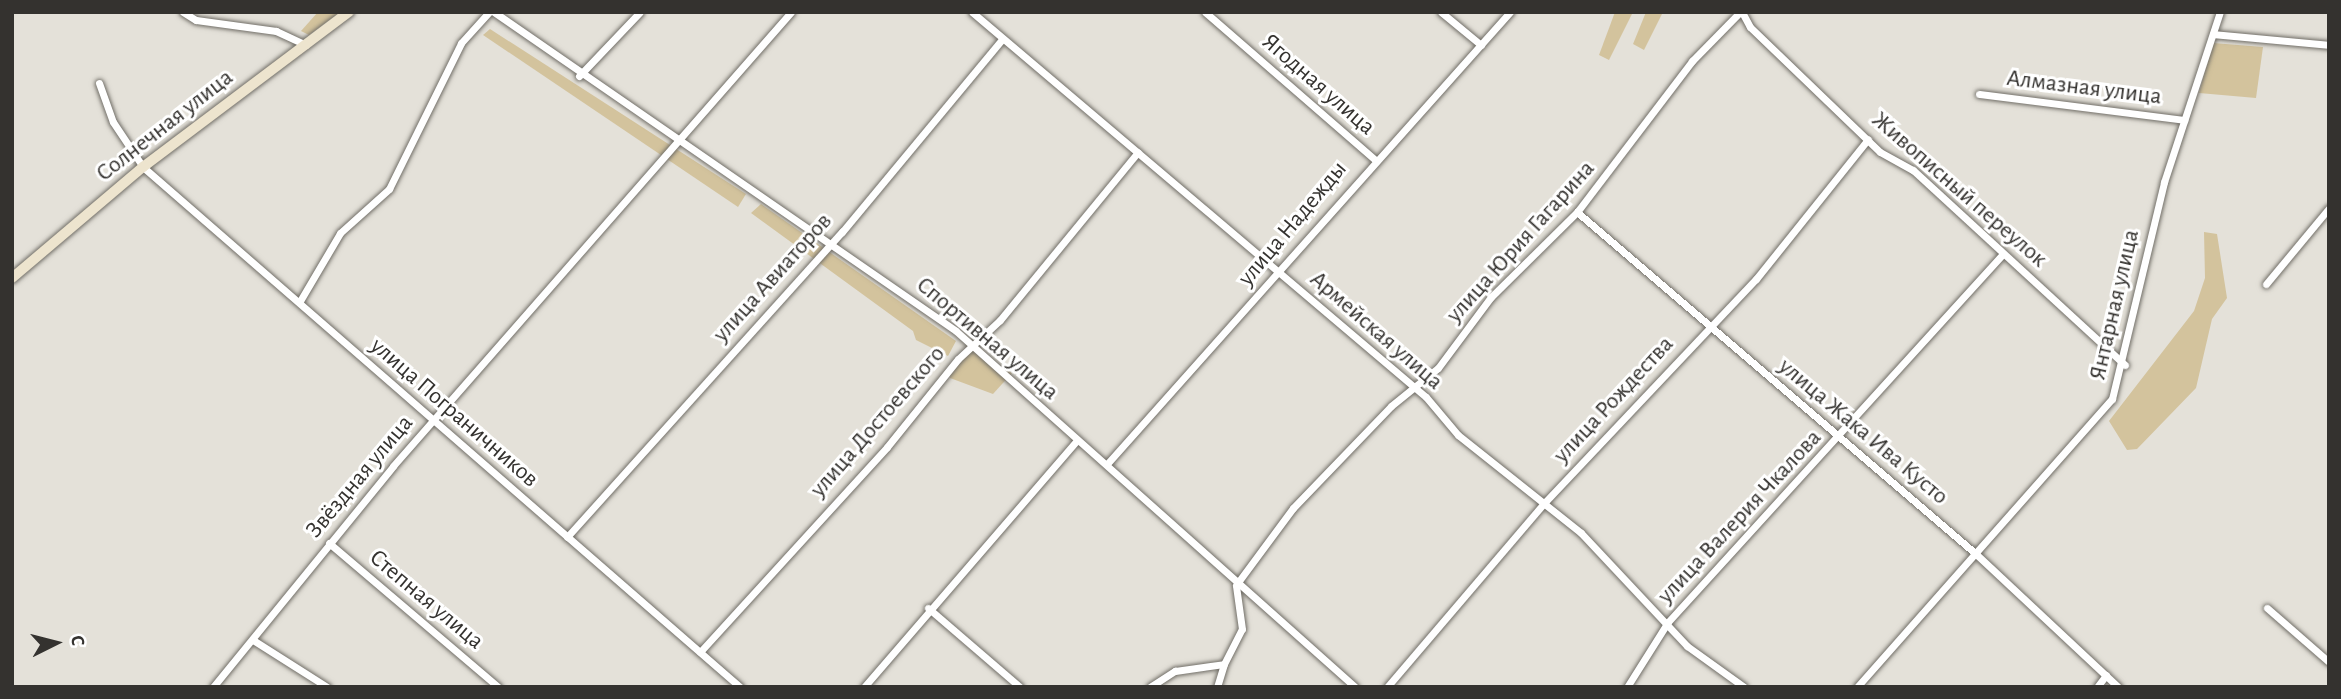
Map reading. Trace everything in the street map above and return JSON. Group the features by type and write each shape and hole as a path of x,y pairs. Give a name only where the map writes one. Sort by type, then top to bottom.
{"street":[{"path":"183,12 196,20 276,30 306,45"},
{"name":"Солнечная улица","path":"12,278 143,167 349,12"},
{"path":"300,301 340,233 389,190 461,43 492,12"},
{"name":"Спортивная улица","path":"492,12 579,76 683,142 828,241 972,346 1107,464 1236,585 1356,687"},
{"path":"579,76 640,12"},
{"path":"683,142 791,12"},
{"name":"Армейская улица","path":"972,12 1416,390 1458,435 1545,502 1668,622 1687,646 1744,687"},
{"name":"Ягодная улица","path":"1205,12 1374,159"},
{"path":"1441,12 1482,45"},
{"name":"улица Надежды","path":"1107,464 1278,273 1374,159 1386,153 1510,12"},
{"name":"Живописный переулок","path":"1741,12 1750,27 1868,139 1913,170 2002,255 2125,365"},
{"name":"улица Юрия Гагарина","path":"1236,585 1293,508 1391,406 1416,390 1491,297 1577,212 1692,61 1741,12"},
{"name":"Янтарная улица","path":"1857,687 2089,432 2112,399 2125,365 2164,182 2220,12"},
{"path":"2213,34 2329,45"},
{"name":"улица Авиаторов","path":"567,537 1002,39"},
{"name":"улица Пограничников","path":"99,83 113,122 143,167 300,301 431,422 740,687"},
{"name":"Алмазная улица","path":"1979,94 2184,120"},
{"name":"улица Рождества","path":"1387,687 1545,502 1709,328 1868,139"},
{"name":"Звёздная улица","path":"213,687 431,422 610,216 683,142"},
{"name":"улица Достоевского","path":"700,652 972,346 1138,152"},
{"name":"улица Жака Ива Кусто","path":"1577,212 1709,328 1976,554 2118,687"},
{"path":"2266,284 2327,212"},
{"name":"улица Валерия Чкалова","path":"1627,687 1668,622 1841,437 2002,255"},
{"path":"864,687 928,608 1077,440"},
{"name":"Степная улица","path":"329,543 498,687"},
{"path":"1217,687 1224,664 1242,629 1236,585"},
{"path":"928,608 1020,687"},
{"path":"2267,608 2329,662"},
{"path":"253,640 327,687"},
{"path":"1150,687 1175,671 1224,664"},
{"path":"2097,687 2106,675"}],"shaded area":[{"path":"318,12 340,12 309,35 301,31"},
{"path":"1615,12 1633,12 1609,60 1599,55"},
{"path":"1646,12 1663,12 1644,50 1633,44"},
{"path":"490,29 746,194 738,207 483,35"},
{"path":"2213,43 2263,47 2256,98 2199,93"},
{"path":"761,204 956,341 948,356 916,340 913,331 751,213"},
{"path":"2204,232 2217,234 2227,298 2212,319 2196,388 2137,449 2127,450 2109,421 2194,311 2205,278"},
{"path":"974,350 1012,373 993,394 950,378 948,368"}]}
